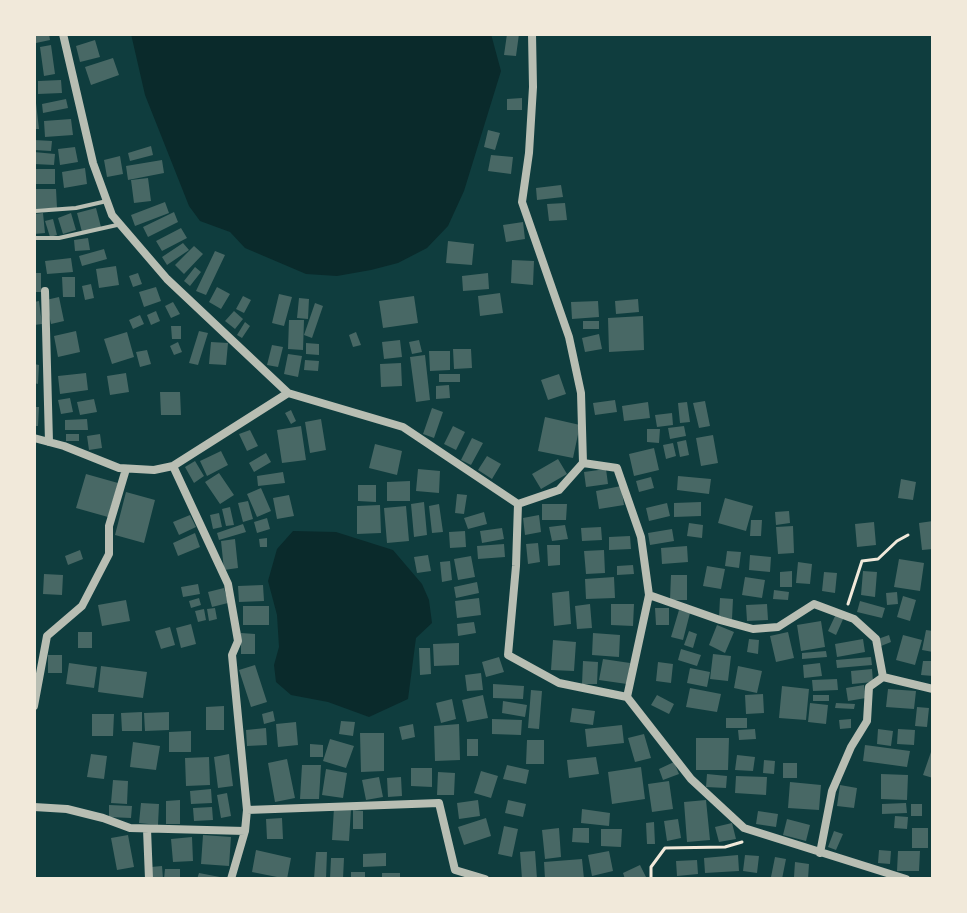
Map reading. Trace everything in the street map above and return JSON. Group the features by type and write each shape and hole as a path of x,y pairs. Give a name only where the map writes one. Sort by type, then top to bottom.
{"street":[{"path":"63,34 93,163 112,215 167,279 288,393 403,427 518,504"},
{"path":"518,504 559,490 583,463 581,393 569,337 522,202 533,87 532,34"},
{"path":"45,291 49,442"},
{"path":"34,438 126,469 154,470 173,466 288,393"},
{"path":"583,463 617,468 641,537 649,595 627,697"},
{"path":"173,466 228,584 238,641 232,655 247,810 245,831 231,879"},
{"path":"34,706 47,636 82,606 109,554 109,526 126,469"},
{"path":"518,504 508,655 559,683 627,697 691,779 744,828 906,879"},
{"path":"649,595 753,629 778,627 814,604 854,619 876,639 883,677"},
{"path":"820,853 832,791 851,747 867,721 869,687 883,677 933,689"},
{"path":"247,810 439,803 455,870 485,879"},
{"path":"34,807 67,809 130,828 245,831"},
{"path":"147,829 149,879"}],"lane":[{"path":"35,211 76,208 107,201"},
{"path":"34,238 59,238 120,224"}],"path":[{"path":"844,615 862,561 878,559 908,535"},
{"path":"651,879 651,867 665,848 725,847 745,840 744,828"}],"water":[{"path":"131,34 491,34 501,71 464,191 448,226 427,248 398,263 371,270 337,276 306,274 245,248 230,232 200,221 189,206 145,95"},
{"path":"293,531 336,532 393,550 422,584 429,600 432,623 416,638 408,699 369,717 328,702 291,695 276,682 274,665 279,647 277,615 268,581 277,549"}],"building":[{"path":"34,34 49,34 50,40 36,43"},
{"path":"507,34 519,34 516,56 504,55"},
{"path":"95,40 100,57 80,62 76,46"},
{"path":"51,45 55,74 44,76 40,47"},
{"path":"113,58 119,75 91,85 85,67"},
{"path":"61,80 62,93 38,94 38,81"},
{"path":"522,98 522,110 507,110 507,99"},
{"path":"66,99 68,108 43,113 42,104"},
{"path":"36,103 39,129 34,129"},
{"path":"71,119 73,135 45,137 44,121"},
{"path":"488,130 500,133 495,150 484,147"},
{"path":"34,140 52,141 51,151 34,150"},
{"path":"151,146 153,155 130,161 128,153"},
{"path":"75,147 78,162 60,165 58,149"},
{"path":"34,152 55,154 54,165 34,164"},
{"path":"491,155 513,157 511,174 488,171"},
{"path":"120,156 123,174 107,177 104,160"},
{"path":"162,160 164,173 128,180 126,166"},
{"path":"85,168 87,184 64,188 62,172"},
{"path":"34,169 55,169 55,184 34,184"},
{"path":"148,178 151,201 134,203 131,180"},
{"path":"561,185 563,197 537,200 536,188"},
{"path":"34,189 56,189 57,208 34,209"},
{"path":"165,202 169,213 135,226 131,215"},
{"path":"565,203 567,220 549,221 547,204"},
{"path":"96,208 101,227 82,232 77,213"},
{"path":"174,212 178,222 148,237 143,227"},
{"path":"43,213 45,233 34,234 34,214"},
{"path":"71,213 76,230 63,234 58,218"},
{"path":"53,219 57,235 50,237 45,221"},
{"path":"523,222 525,239 506,242 503,225"},
{"path":"181,228 187,238 162,251 156,241"},
{"path":"88,238 90,250 75,251 74,240"},
{"path":"448,241 474,244 472,265 446,263"},
{"path":"183,243 189,250 167,265 162,257"},
{"path":"194,246 203,254 184,274 175,265"},
{"path":"104,249 107,259 82,266 79,256"},
{"path":"215,251 225,255 206,295 196,291"},
{"path":"71,258 73,272 47,274 45,261"},
{"path":"512,260 534,261 533,285 511,283"},
{"path":"116,266 119,285 99,288 96,269"},
{"path":"195,267 201,272 190,286 184,281"},
{"path":"34,273 41,273 41,292 34,292"},
{"path":"138,273 142,284 133,287 129,276"},
{"path":"488,273 489,289 463,291 462,276"},
{"path":"62,277 75,277 75,297 63,297"},
{"path":"91,284 94,298 85,300 82,286"},
{"path":"156,287 161,301 144,307 139,292"},
{"path":"217,287 230,294 221,309 209,302"},
{"path":"500,293 503,313 480,316 478,296"},
{"path":"279,294 292,297 284,326 272,323"},
{"path":"243,296 251,300 244,313 236,309"},
{"path":"414,296 418,323 383,328 379,301"},
{"path":"59,297 64,321 51,324 46,300"},
{"path":"299,298 309,299 308,319 297,318"},
{"path":"638,299 639,312 616,314 615,301"},
{"path":"39,301 42,324 34,325 34,302"},
{"path":"598,301 599,317 572,319 571,302"},
{"path":"173,302 180,314 171,318 165,306"},
{"path":"315,303 323,306 312,338 304,335"},
{"path":"156,311 160,321 151,325 147,315"},
{"path":"234,311 243,319 235,329 225,321"},
{"path":"140,315 144,324 133,329 129,320"},
{"path":"643,316 644,350 609,352 608,318"},
{"path":"289,320 304,320 303,350 288,349"},
{"path":"583,321 599,321 599,329 583,329"},
{"path":"245,322 250,326 242,338 237,335"},
{"path":"171,326 181,326 181,339 172,339"},
{"path":"76,331 80,352 58,357 54,336"},
{"path":"199,331 208,333 198,365 189,363"},
{"path":"127,332 134,357 112,364 104,339"},
{"path":"356,332 361,345 353,347 349,335"},
{"path":"599,334 602,349 585,352 582,338"},
{"path":"400,340 402,357 384,359 382,342"},
{"path":"419,340 422,352 412,354 409,342"},
{"path":"178,342 182,352 174,355 170,346"},
{"path":"211,342 228,343 226,365 209,364"},
{"path":"306,343 319,344 319,355 306,354"},
{"path":"272,345 283,347 278,367 267,365"},
{"path":"453,349 471,349 472,368 454,369"},
{"path":"147,350 151,364 140,367 136,352"},
{"path":"429,351 450,351 450,370 430,371"},
{"path":"288,354 302,356 298,377 284,374"},
{"path":"425,355 430,400 416,402 410,357"},
{"path":"305,360 319,361 318,371 304,370"},
{"path":"401,363 402,386 381,387 380,364"},
{"path":"34,364 39,365 38,384 34,383"},
{"path":"86,373 88,390 60,394 58,376"},
{"path":"126,373 129,392 110,395 107,376"},
{"path":"439,374 460,374 460,382 439,382"},
{"path":"559,374 566,394 548,400 541,380"},
{"path":"449,385 450,398 436,399 436,386"},
{"path":"160,392 180,392 181,415 161,415"},
{"path":"70,398 73,412 61,414 58,400"},
{"path":"94,399 97,412 80,415 77,402"},
{"path":"615,400 617,412 595,415 593,403"},
{"path":"705,401 710,426 699,428 693,403"},
{"path":"648,402 650,418 624,421 622,406"},
{"path":"687,402 690,422 680,423 678,403"},
{"path":"34,407 39,407 38,426 34,426"},
{"path":"432,408 443,412 434,438 423,434"},
{"path":"291,410 296,421 291,424 285,413"},
{"path":"672,413 673,425 657,427 655,415"},
{"path":"545,417 580,425 573,458 538,451"},
{"path":"87,419 88,430 65,430 65,420"},
{"path":"321,419 326,450 310,453 305,422"},
{"path":"301,426 306,460 282,463 277,430"},
{"path":"453,426 465,432 456,450 444,444"},
{"path":"684,426 686,436 670,439 668,428"},
{"path":"647,429 660,429 659,443 647,442"},
{"path":"250,430 258,446 247,451 239,434"},
{"path":"66,434 79,434 79,441 66,441"},
{"path":"100,434 102,448 89,450 87,436"},
{"path":"713,435 718,463 701,466 696,438"},
{"path":"472,438 483,443 471,465 461,460"},
{"path":"686,440 689,455 680,457 677,442"},
{"path":"673,443 676,456 666,459 663,445"},
{"path":"375,444 402,451 397,475 369,468"},
{"path":"654,448 659,470 634,476 629,454"},
{"path":"221,451 228,465 207,476 200,461"},
{"path":"266,453 271,462 254,472 249,463"},
{"path":"487,456 501,464 492,479 478,470"},
{"path":"558,459 567,474 541,489 532,474"},
{"path":"195,461 204,476 194,483 185,467"},
{"path":"418,469 440,471 439,493 416,491"},
{"path":"606,469 608,484 586,487 584,472"},
{"path":"283,472 285,483 258,486 257,476"},
{"path":"219,473 234,495 220,504 205,482"},
{"path":"86,474 118,483 108,517 76,508"},
{"path":"678,476 711,479 709,494 677,490"},
{"path":"651,477 654,488 639,492 636,481"},
{"path":"901,479 916,482 913,500 898,498"},
{"path":"410,481 410,501 387,501 387,482"},
{"path":"358,485 376,485 376,502 358,501"},
{"path":"621,486 624,505 599,509 596,491"},
{"path":"261,488 271,511 257,517 247,494"},
{"path":"126,492 155,500 144,543 115,535"},
{"path":"457,494 467,495 464,514 455,513"},
{"path":"289,495 294,516 277,519 273,498"},
{"path":"725,498 753,506 746,531 718,523"},
{"path":"248,501 253,519 243,522 238,503"},
{"path":"424,502 427,535 414,537 411,504"},
{"path":"701,502 701,516 674,517 674,503"},
{"path":"667,503 670,516 649,521 646,508"},
{"path":"439,504 443,532 432,533 429,506"},
{"path":"542,504 567,504 566,520 542,520"},
{"path":"380,505 381,533 357,534 357,506"},
{"path":"406,506 409,541 387,543 384,508"},
{"path":"230,507 234,525 226,526 222,509"},
{"path":"789,511 790,523 776,525 775,512"},
{"path":"484,512 487,524 468,529 464,518"},
{"path":"219,513 222,527 213,529 210,515"},
{"path":"190,515 196,527 179,535 173,522"},
{"path":"539,515 541,532 525,535 523,518"},
{"path":"267,518 270,529 257,533 254,522"},
{"path":"751,520 762,520 761,536 750,536"},
{"path":"933,521 933,549 922,550 919,523"},
{"path":"874,522 876,545 857,547 855,524"},
{"path":"689,523 703,525 702,538 687,536"},
{"path":"243,524 246,532 219,540 217,533"},
{"path":"565,525 568,539 552,541 549,527"},
{"path":"793,526 794,553 778,554 776,527"},
{"path":"601,527 602,540 582,541 581,528"},
{"path":"502,528 504,539 482,543 480,531"},
{"path":"672,529 674,541 650,545 648,533"},
{"path":"465,531 466,547 450,548 449,532"},
{"path":"195,533 200,547 178,556 173,543"},
{"path":"630,536 631,549 609,550 609,537"},
{"path":"267,538 267,547 260,547 259,539"},
{"path":"235,539 238,568 224,570 221,541"},
{"path":"538,543 540,562 528,564 526,544"},
{"path":"504,544 505,557 478,559 477,546"},
{"path":"547,545 560,545 560,565 548,566"},
{"path":"687,546 688,562 662,564 661,548"},
{"path":"80,550 83,559 68,565 65,556"},
{"path":"604,550 605,573 586,574 584,551"},
{"path":"727,551 741,552 739,568 725,566"},
{"path":"428,555 431,571 417,573 414,557"},
{"path":"750,555 771,557 770,572 749,570"},
{"path":"471,556 475,577 458,580 454,559"},
{"path":"899,559 924,563 920,591 894,587"},
{"path":"450,561 452,580 442,582 440,562"},
{"path":"798,562 812,564 810,584 796,583"},
{"path":"633,565 634,574 617,575 617,566"},
{"path":"707,566 725,569 721,589 703,586"},
{"path":"792,571 792,587 780,587 780,572"},
{"path":"863,571 877,572 875,597 861,595"},
{"path":"824,572 837,573 835,593 822,591"},
{"path":"44,574 63,575 62,595 43,594"},
{"path":"671,575 687,575 687,600 670,600"},
{"path":"614,577 615,598 586,599 585,579"},
{"path":"745,577 765,580 762,598 742,595"},
{"path":"477,582 479,593 456,598 454,587"},
{"path":"198,584 200,594 183,597 181,587"},
{"path":"263,585 264,601 239,602 238,586"},
{"path":"224,588 228,603 212,607 208,592"},
{"path":"774,590 789,592 788,600 773,599"},
{"path":"569,591 571,624 554,626 552,593"},
{"path":"897,592 898,604 887,605 886,593"},
{"path":"903,596 916,600 910,621 897,617"},
{"path":"199,598 201,605 191,608 189,601"},
{"path":"479,598 481,615 457,618 455,601"},
{"path":"720,598 733,599 732,619 719,618"},
{"path":"126,600 130,621 102,626 98,605"},
{"path":"860,601 885,608 882,618 857,612"},
{"path":"590,604 592,628 577,629 575,606"},
{"path":"611,604 634,604 633,626 611,625"},
{"path":"767,604 768,620 747,621 746,605"},
{"path":"243,606 269,606 269,625 243,625"},
{"path":"215,608 217,619 209,621 207,609"},
{"path":"655,608 669,608 669,625 656,625"},
{"path":"204,609 206,620 198,622 195,611"},
{"path":"679,610 690,613 683,640 671,637"},
{"path":"836,614 844,617 836,635 828,631"},
{"path":"821,621 825,647 801,651 797,625"},
{"path":"474,622 476,633 458,636 457,624"},
{"path":"191,624 196,644 181,648 176,628"},
{"path":"717,625 734,632 725,653 709,645"},
{"path":"170,627 175,645 161,649 155,631"},
{"path":"926,630 933,631 933,652 922,650"},
{"path":"689,631 697,634 693,648 684,645"},
{"path":"78,632 92,632 92,648 78,648"},
{"path":"788,632 794,658 776,662 770,636"},
{"path":"241,633 255,634 255,654 241,654"},
{"path":"593,633 620,635 619,657 592,655"},
{"path":"889,635 891,642 881,646 878,639"},
{"path":"903,635 922,640 915,665 896,660"},
{"path":"749,639 759,640 758,654 747,652"},
{"path":"863,639 865,652 837,657 835,644"},
{"path":"553,640 576,642 574,671 551,670"},
{"path":"459,643 459,665 434,666 433,644"},
{"path":"419,648 430,648 431,674 420,675"},
{"path":"681,649 701,655 697,666 678,660"},
{"path":"826,651 827,657 802,659 802,653"},
{"path":"713,654 731,656 728,681 710,679"},
{"path":"48,655 62,655 62,673 48,673"},
{"path":"499,657 504,672 486,677 482,662"},
{"path":"871,657 872,665 837,668 836,660"},
{"path":"603,659 630,663 627,684 599,680"},
{"path":"583,661 598,662 597,684 582,684"},
{"path":"923,661 933,661 933,676 921,675"},
{"path":"658,662 673,664 671,683 656,681"},
{"path":"69,663 97,667 94,688 66,684"},
{"path":"820,663 822,676 804,678 803,665"},
{"path":"255,665 267,702 251,707 239,670"},
{"path":"101,666 147,672 143,698 98,692"},
{"path":"738,666 762,671 757,693 734,688"},
{"path":"690,668 710,672 707,687 687,683"},
{"path":"872,669 873,682 852,684 851,671"},
{"path":"481,673 483,690 467,691 465,675"},
{"path":"837,679 838,690 813,691 812,680"},
{"path":"493,684 524,686 523,699 493,698"},
{"path":"864,685 866,698 848,701 846,688"},
{"path":"782,686 809,689 806,720 779,718"},
{"path":"690,688 721,694 717,712 686,707"},
{"path":"888,689 916,691 914,709 886,707"},
{"path":"531,690 542,691 539,729 528,728"},
{"path":"763,694 764,713 746,714 745,695"},
{"path":"483,695 488,718 467,722 462,700"},
{"path":"657,695 674,704 669,714 651,705"},
{"path":"813,695 829,695 829,701 813,701"},
{"path":"452,699 456,719 441,723 436,703"},
{"path":"503,701 527,705 525,717 502,713"},
{"path":"810,703 828,705 826,724 808,722"},
{"path":"836,703 855,704 854,709 835,708"},
{"path":"224,706 224,730 206,730 206,707"},
{"path":"917,707 929,708 927,727 915,726"},
{"path":"572,708 595,711 593,725 570,722"},
{"path":"273,711 275,721 264,724 262,714"},
{"path":"142,712 142,731 122,731 121,713"},
{"path":"169,712 169,730 145,731 144,713"},
{"path":"92,714 114,714 113,736 92,736"},
{"path":"726,718 747,718 747,728 726,728"},
{"path":"492,719 522,720 521,735 492,734"},
{"path":"851,719 851,728 840,729 839,720"},
{"path":"341,721 355,722 353,736 339,734"},
{"path":"296,722 298,745 278,747 276,724"},
{"path":"413,724 415,737 402,740 399,727"},
{"path":"459,724 460,760 435,761 434,726"},
{"path":"622,725 624,743 587,747 585,729"},
{"path":"266,728 267,745 247,746 246,730"},
{"path":"755,729 756,739 739,740 738,730"},
{"path":"878,729 893,731 891,746 877,744"},
{"path":"898,729 915,730 914,745 897,744"},
{"path":"191,731 191,752 169,752 169,732"},
{"path":"360,733 384,733 384,771 361,772"},
{"path":"644,734 651,758 635,762 628,738"},
{"path":"696,738 729,738 728,770 696,770"},
{"path":"330,739 354,746 346,768 323,761"},
{"path":"467,739 478,739 478,756 467,756"},
{"path":"527,740 544,740 544,764 526,764"},
{"path":"133,742 160,746 156,770 130,767"},
{"path":"310,744 323,745 323,757 310,757"},
{"path":"865,745 910,751 907,767 863,761"},
{"path":"933,753 933,778 923,775"},
{"path":"91,754 107,756 104,779 87,777"},
{"path":"229,754 233,786 218,788 214,757"},
{"path":"737,755 755,757 753,771 735,770"},
{"path":"209,757 210,785 186,786 185,758"},
{"path":"596,757 599,774 569,778 567,760"},
{"path":"287,759 295,798 275,802 268,763"},
{"path":"764,760 775,761 774,774 763,773"},
{"path":"674,762 679,774 663,780 659,769"},
{"path":"783,763 797,763 797,778 783,778"},
{"path":"302,765 321,765 319,799 300,799"},
{"path":"507,765 529,770 526,784 503,779"},
{"path":"641,767 645,799 612,804 608,772"},
{"path":"411,768 432,768 432,787 411,786"},
{"path":"326,769 347,773 343,798 322,795"},
{"path":"481,771 498,776 491,798 474,793"},
{"path":"438,772 455,773 454,795 437,795"},
{"path":"707,774 727,776 726,788 706,787"},
{"path":"881,774 908,775 907,800 881,799"},
{"path":"736,776 767,777 766,795 735,793"},
{"path":"379,777 383,797 366,800 362,780"},
{"path":"401,777 402,796 388,797 387,778"},
{"path":"113,780 128,781 127,804 111,803"},
{"path":"669,781 673,809 652,812 648,784"},
{"path":"790,782 821,785 819,810 788,808"},
{"path":"840,785 857,788 854,808 837,806"},
{"path":"211,789 212,803 191,804 190,791"},
{"path":"227,793 231,816 221,818 217,795"},
{"path":"180,800 180,824 166,824 166,801"},
{"path":"478,800 480,816 459,819 457,803"},
{"path":"508,800 526,804 523,817 505,813"},
{"path":"706,800 710,840 687,842 684,802"},
{"path":"141,803 159,804 158,825 139,823"},
{"path":"906,803 907,813 882,814 882,804"},
{"path":"911,804 922,804 922,816 911,816"},
{"path":"109,805 132,806 131,818 109,817"},
{"path":"212,807 213,820 194,821 193,808"},
{"path":"334,808 351,809 349,841 332,840"},
{"path":"582,809 610,813 609,826 581,823"},
{"path":"353,810 363,811 363,829 353,829"},
{"path":"758,811 778,814 776,827 756,824"},
{"path":"895,816 908,817 907,829 894,828"},
{"path":"282,818 283,839 267,839 266,819"},
{"path":"486,818 491,836 464,845 458,827"},
{"path":"678,819 681,838 667,841 664,821"},
{"path":"787,819 810,825 806,841 783,835"},
{"path":"654,822 655,844 647,844 646,823"},
{"path":"732,823 736,839 719,842 715,827"},
{"path":"504,826 518,829 512,857 498,854"},
{"path":"559,828 561,857 545,859 542,830"},
{"path":"573,828 589,828 589,843 572,842"},
{"path":"912,828 928,828 928,848 912,848"},
{"path":"601,829 622,829 621,847 601,846"},
{"path":"834,831 843,834 836,850 828,847"},
{"path":"128,835 134,867 117,870 111,838"},
{"path":"203,835 231,837 229,866 201,864"},
{"path":"192,837 193,861 173,862 171,839"},
{"path":"256,850 291,858 287,879 252,872"},
{"path":"879,850 891,851 890,864 878,863"},
{"path":"535,851 537,879 522,879 520,852"},
{"path":"609,851 613,871 592,876 588,855"},
{"path":"898,851 920,851 919,871 897,871"},
{"path":"316,852 327,852 326,879 314,879"},
{"path":"386,853 386,866 363,867 363,854"},
{"path":"738,855 739,871 705,873 704,858"},
{"path":"745,855 759,856 757,873 743,871"},
{"path":"775,857 786,859 782,879 771,877"},
{"path":"331,858 344,858 343,879 330,879"},
{"path":"582,859 584,879 545,879 544,862"},
{"path":"697,860 698,874 677,876 676,861"},
{"path":"795,862 809,864 808,879 794,877"},
{"path":"640,865 647,879 625,879 623,873"},
{"path":"162,866 163,879 152,879 151,867"},
{"path":"165,869 180,869 180,879 164,879"},
{"path":"351,872 365,872 365,879 351,879"},
{"path":"199,873 225,878 225,879 197,879"},
{"path":"382,873 400,873 400,879 382,879"}]}
